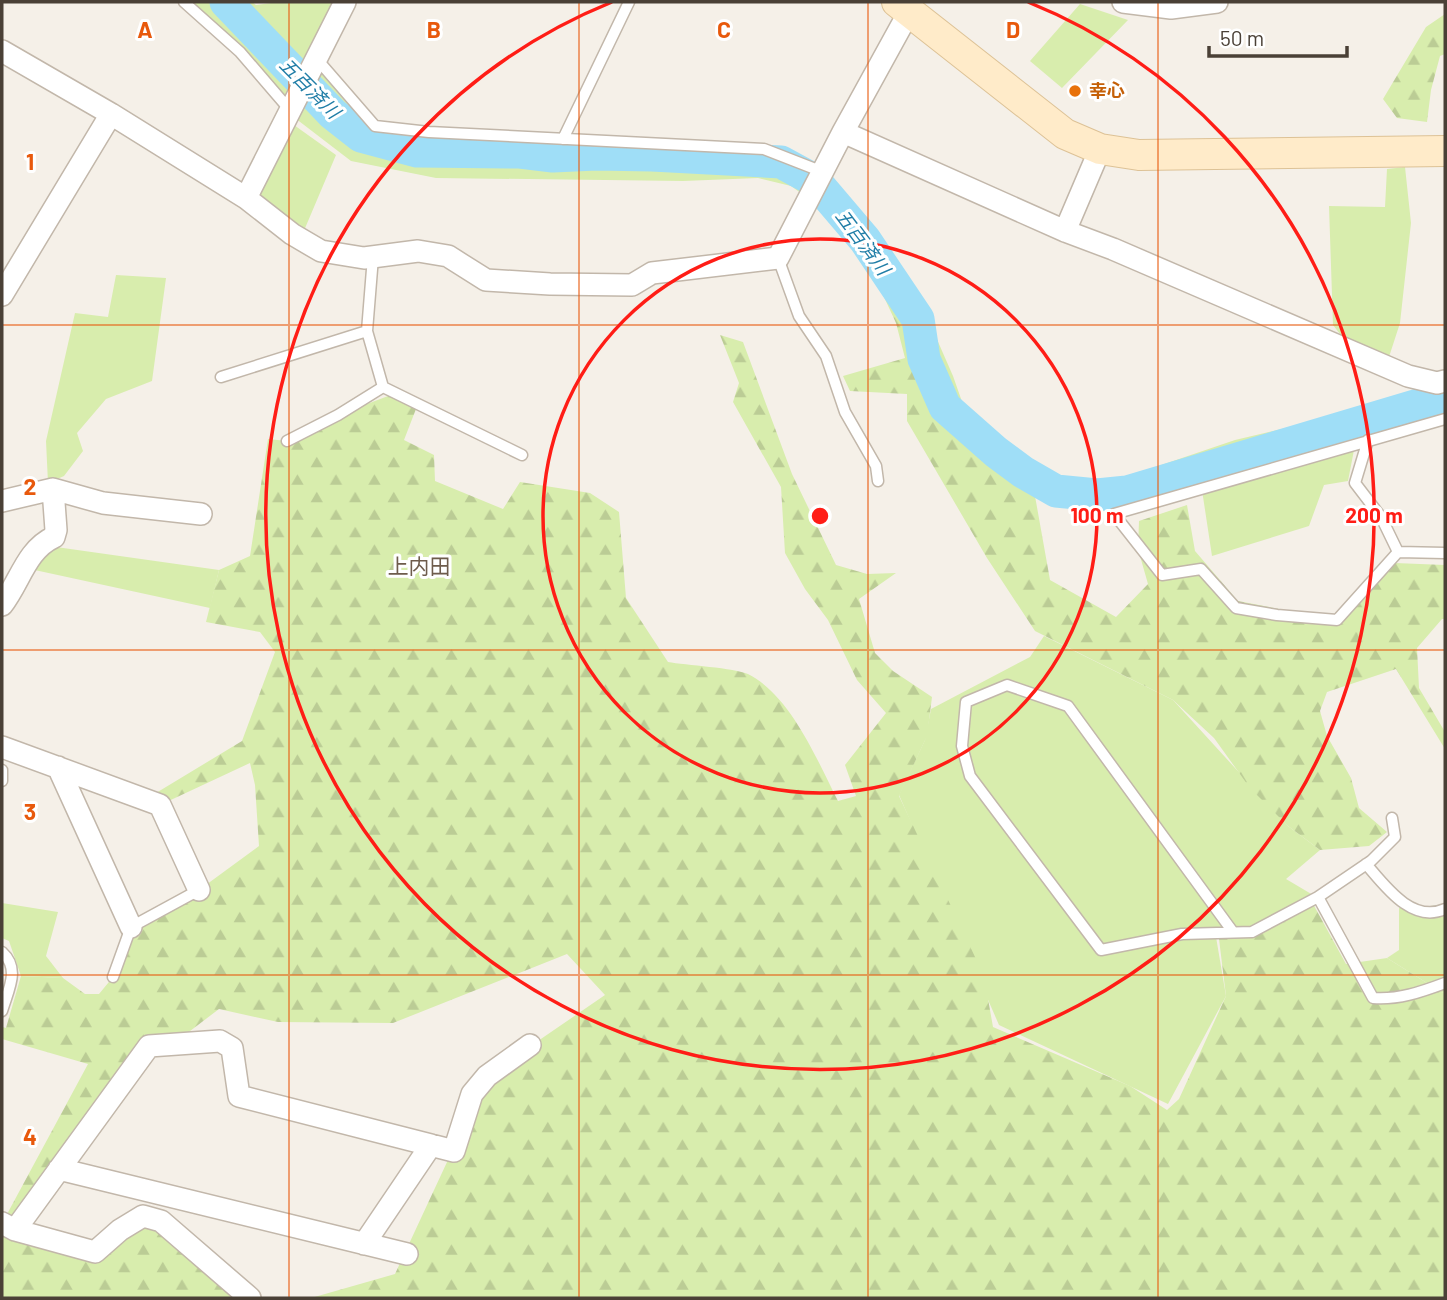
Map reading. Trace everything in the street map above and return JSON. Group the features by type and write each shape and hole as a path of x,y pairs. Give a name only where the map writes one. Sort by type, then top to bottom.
{"street":[{"path":"246,198 345,2"},
{"path":"1123,2 1171,8 1217,2"},
{"path":"2,51 111,114 246,198 292,234 321,251 364,258 418,251 448,256 486,280 632,285 652,273 778,258 903,7 1065,134 1100,149 1139,155 1445,151"},
{"path":"2,295 111,114"},
{"path":"843,132 1065,231 1408,376 1437,383 1445,381"},
{"path":"1065,231 1100,149"},
{"path":"2,501 53,489 103,503 201,514"},
{"path":"2,605 33,552 41,543 54,537 57,530 53,489"},
{"path":"2,747 160,806 199,890"},
{"path":"58,767 131,927"},
{"path":"159,1194 143,1216 120,1230 95,1252 8,1226 59,1169 149,1046 220,1041 232,1048 239,1096 454,1151 472,1094 487,1076 530,1045"},
{"path":"364,1244 431,1145"},
{"path":"59,1169 407,1254"},
{"path":"143,1216 161,1221 250,1298"}],"lane":[{"path":"184,2 240,52 290,107"},
{"path":"563,139 629,2"},
{"path":"319,52 374,125 429,132 764,149 823,172"},
{"path":"373,257 367,331 383,387 522,455"},
{"path":"778,258 799,316 826,356 845,412 876,466 877,481"},
{"path":"221,377 367,331"},
{"path":"287,441 338,415 383,387"},
{"path":"1445,419 1114,514 1162,575 1201,569 1236,608 1277,614 1337,620 1398,552 1445,553"},
{"path":"1368,440 1355,483 1381,517 1398,552"},
{"path":"1233,932 1068,706 1007,685 966,702 962,746 970,776 1101,950 1182,934 1252,932 1318,897 1366,864 1395,837 1392,818"},
{"path":"2,770 2,781"},
{"path":"1366,864 1396,899 1422,911 1438,912 1445,909"},
{"path":"113,977 131,927 199,890"},
{"path":"1318,897 1373,998 1390,999 1445,983"},
{"path":"2,952 10,959 13,974 2,1011"}],"green space":[{"path":"185,2 252,2 256,5 279,2 337,2 308,57 361,120 431,140 569,142 772,155 810,169 836,187 855,208 918,296 966,413 1007,451 1070,483 1123,478 1235,440 1445,390 1445,415 1354,450 1348,481 1324,485 1309,526 1212,556 1202,490 1238,479 1118,507 1035,496 1000,463 952,432 924,359 920,321 855,232 791,186 758,178 683,181 436,178 351,161 278,105 203,14"},
{"path":"1080,4 1128,20 1062,88 1030,61"},
{"path":"1445,14 1445,54 1440,56 1431,90 1427,122 1397,118 1383,99 1426,27"},
{"path":"294,125 336,155 303,233 255,196"},
{"path":"1405,167 1411,223 1400,323 1388,360 1343,338 1333,325 1329,206 1385,207 1387,169"},
{"path":"855,234 912,315 952,432 1000,463 1035,496 1050,580 1116,617 1148,584 1138,549 1139,521 1187,505 1195,551 1238,601 1337,620 1395,563 1445,565 1445,619 1442,619 1417,648 1419,688 1445,732 1445,749 1396,669 1327,692 1320,711 1327,736 1351,778 1359,808 1387,832 1369,846 1320,850 1288,826 1250,788 1214,738 1173,700 1035,631 987,558 907,421 907,394 850,391 843,376 905,358 896,323"},
{"path":"116,275 166,278 152,381 106,399 77,433 83,451 64,476 48,483 46,441 75,313 108,317"},
{"path":"720,335 743,342 792,474 836,565 867,574 896,573 859,599 875,653 893,671 932,697 927,736 899,796 984,976 993,1027 1130,1086 1167,1110 1179,1099 1226,996 1219,939 1312,902 1346,964 1387,958 1445,992 1445,1298 311,1298 395,1274 487,1076 605,995 567,954 393,1023 278,1022 219,1009 173,1044 149,1047 23,1219 6,1216 88,1064 2,1039 2,1027 6,1028 21,976 63,978 85,994 99,994 113,977 130,929 199,890 259,846 255,785 250,763 160,805 156,793 242,741 275,652 260,632 206,622 219,570 250,556 268,439 287,441 338,415 396,393 416,409 404,440 434,455 435,481 503,509 520,482 590,493 619,512 626,598 668,662 742,672 763,684 777,697 801,730 838,801 856,796 845,765 886,713 857,680 828,620 805,589 785,553 781,487 733,402 739,383"},
{"path":"49,546 219,570 210,608 30,569"},
{"path":"1044,636 1173,700 1288,826 1320,850 1286,879 1313,895 1259,928 1215,931 1226,996 1168,1104 999,1025 899,795 925,740 931,709 1030,657"},
{"path":"2,903 58,912 46,956 63,978 21,976 9,941 2,938"},
{"path":"1445,905 1443,993 1387,958 1399,950 1399,908"},
{"path":"143,1216 259,1298 2,1298 2,1228 93,1261"}],"waterway":[{"name":"五百済川","path":"226,2 333,114 361,136 417,151 520,152 553,156 652,155 781,162 814,180 865,240 918,319 924,359 945,407 996,452 1056,491 1097,495 1127,492 1445,397"}],"place":[{"name":"幸心","path":"1075,91"}],"district":[{"name":"上内田","path":"419,567"}]}
